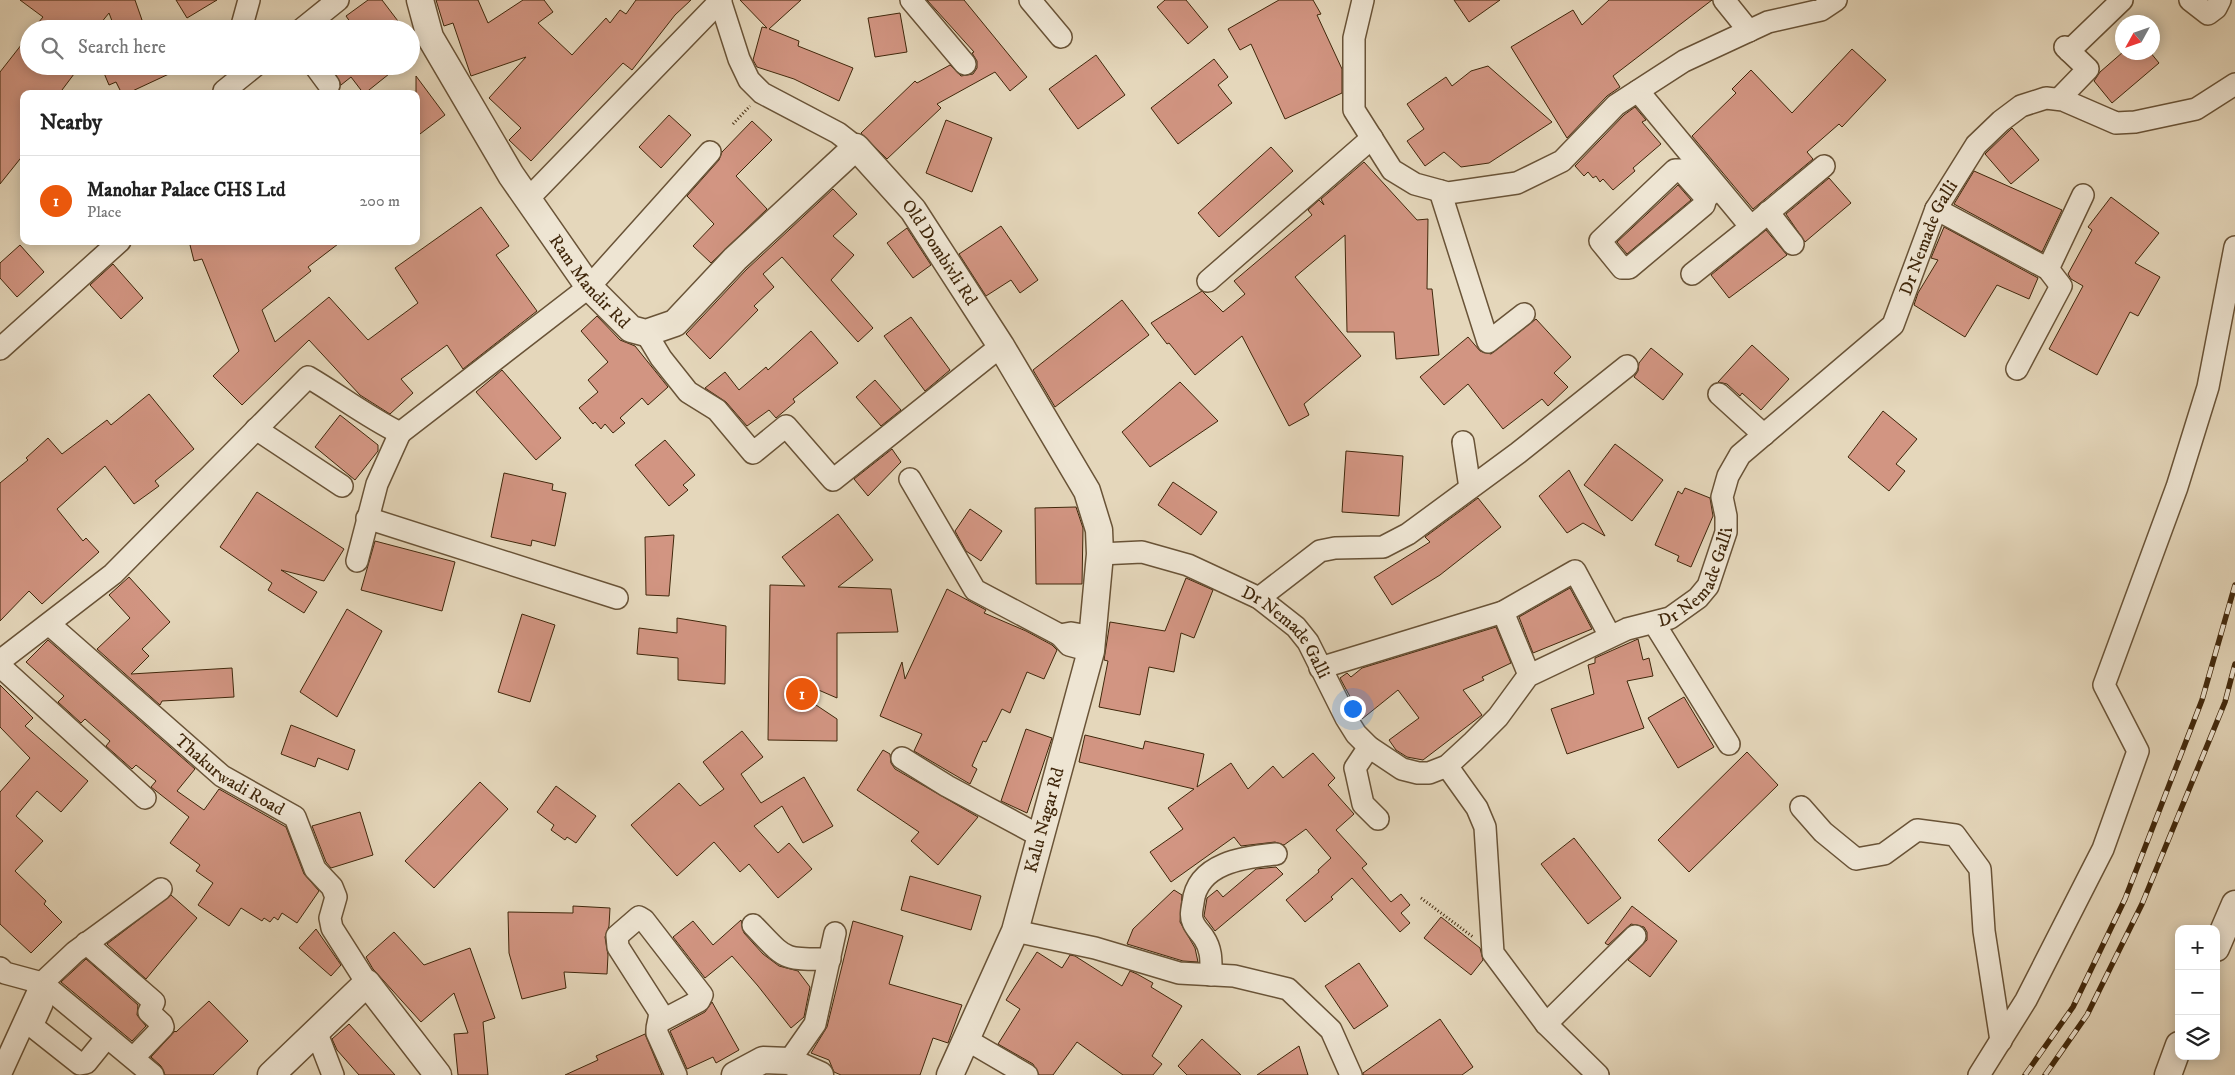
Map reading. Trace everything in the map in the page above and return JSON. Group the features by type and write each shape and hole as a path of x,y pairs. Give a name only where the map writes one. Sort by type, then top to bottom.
{"street":[{"path":"244,20 249,0"},
{"path":"313,20 338,0"},
{"name":"Ram Mandir Rd","path":"420,0 430,37 511,175 590,287 631,329 646,333 674,323 735,259 856,147"},
{"path":"528,199 721,0"},
{"name":"Old Dombivli Rd","path":"721,0 749,80 762,93 838,133 856,147 913,210 1001,346 1088,491 1099,530 1100,554"},
{"path":"911,0 965,64"},
{"path":"1030,0 1061,37"},
{"path":"1363,0 1354,38 1354,110 1392,170 1415,184 1448,193 1517,183 1562,161 1616,105 1684,62 1802,7 1821,10 1836,0"},
{"path":"1724,0 1749,31"},
{"path":"2061,99 2088,69 2067,49 2122,0"},
{"path":"2190,0 2208,14 2216,8 2220,0"},
{"path":"224,90 228,75"},
{"path":"225,90 244,75"},
{"path":"322,75 329,85"},
{"path":"2061,99 2090,75"},
{"name":"Dr Nemade Galli","path":"1100,554 1142,552 1188,565 1259,598 1296,627 1308,642 1346,718 1369,747 1402,769 1418,773 1429,773 1447,766 1498,717 1529,675 1626,629 1670,618 1698,598 1708,586 1726,532 1726,516 1722,497 1728,476 1740,454 1892,325 1936,209 1976,146 2001,121 2021,106 2046,98 2061,99 2116,123 2126,124 2196,109 2235,84"},
{"path":"1638,91 1712,193"},
{"path":"1208,281 1372,138"},
{"path":"357,561 377,484 400,433 590,287 710,152"},
{"path":"1692,274 1824,166"},
{"path":"1712,193 1704,205 1628,268 1622,268 1600,241 1675,170 1681,170 1712,193 1751,227"},
{"path":"1440,191 1488,342 1524,314"},
{"path":"2048,269 2083,195"},
{"path":"1936,209 2048,269 2061,286 2017,370"},
{"path":"1768,212 1794,244"},
{"path":"0,349 116,245"},
{"path":"1979,1075 2026,1000 2103,848 2138,751 2104,685 2177,488 2208,387 2235,247"},
{"path":"646,333 661,358 688,392 717,410 753,453 786,426 833,480 1001,346"},
{"path":"1259,598 1320,551 1334,548 1384,547 1408,534 1627,366"},
{"path":"0,661 113,574 308,377 337,394 369,418 400,433"},
{"path":"1719,394 1764,435"},
{"path":"256,429 342,486"},
{"path":"1463,442 1470,488"},
{"path":"910,479 975,590 1060,635 1071,633 1092,644"},
{"path":"368,518 617,598"},
{"name":"Kalu Nagar Rd","path":"950,1075 1014,931 1092,644 1100,554"},
{"path":"1320,668 1503,612 1575,571 1610,636"},
{"path":"1503,612 1529,675"},
{"path":"1654,623 1730,744"},
{"name":"Thakurwadi Road","path":"49,624 222,776 296,817 315,869 332,887 336,897 330,918 332,928 367,983"},
{"path":"0,666 145,798"},
{"path":"1369,747 1355,768 1363,804 1378,819"},
{"path":"902,758 947,786 1040,836"},
{"path":"1447,766 1477,808 1485,826 1493,952 1546,1024 1598,1075"},
{"path":"1801,807 1823,832 1856,859 1884,854 1917,830 1955,834 1980,869 1984,931 2001,1041"},
{"path":"1211,975 1211,950 1193,922 1192,916 1194,895 1199,884 1209,873 1227,862 1246,857 1276,854"},
{"path":"0,1075 38,1003 86,943 161,889"},
{"path":"2220,939 2235,904"},
{"path":"659,1022 699,1001 702,995 644,920 639,917 617,936 616,940 659,1010 659,1022 656,1026 657,1033 676,1075"},
{"path":"753,925 782,955 797,960 830,959"},
{"path":"1014,931 1095,948 1179,974 1234,976 1288,989 1331,1030 1351,1075"},
{"path":"784,1070 815,1024 835,933"},
{"path":"1546,1024 1634,936"},
{"path":"86,943 154,1002 149,1012 162,1024 163,1028 138,1053"},
{"path":"0,968 38,1003 107,1037 153,1075"},
{"path":"271,1075 367,983 438,1075"},
{"path":"38,1003 32,1024 33,1027 80,1064 86,1063 107,1037"},
{"path":"316,1031 333,1075"},
{"path":"967,1040 1027,1075"},
{"path":"2168,1075 2175,1056"},
{"path":"735,1075 763,1060 784,1070 820,1075"}],"path":[{"path":"733,124 755,100"},
{"path":"1421,898 1493,952"}],"building":[{"path":"20,0 135,0 142,20 112,20 109,13 103,20 40,20 43,17"},
{"path":"176,0 217,0 187,18"},
{"path":"368,0 382,0 397,20 349,20 346,16"},
{"path":"436,0 478,0 488,23 523,0 544,0 553,12 538,23 572,55 606,18 610,23 620,10 626,14 636,0 691,0 675,15 632,70 623,63 531,161 509,140 521,128 489,98 526,57 471,76 453,23 444,26"},
{"path":"740,0 801,0 769,29 799,41 798,46 853,68 839,101 794,79 757,67 753,60 762,27 767,28"},
{"path":"927,0 964,0 1027,77 1010,91 995,72 937,104 941,108 887,159 861,133 915,81 917,83 950,65 961,76 973,74 977,68 977,61 972,53 974,52"},
{"path":"1165,0 1186,0 1208,27 1188,44 1157,7"},
{"path":"1279,0 1313,0 1321,14 1317,15 1342,69 1342,93 1285,119 1251,44 1240,50 1228,29"},
{"path":"1454,0 1500,0 1469,22"},
{"path":"1609,0 1712,0 1613,76 1620,87 1607,96 1567,138 1511,47 1573,10 1582,25"},
{"path":"900,13 907,52 875,57 868,18"},
{"path":"20,46 20,75 73,75 62,90 20,90 20,159 0,184 0,72"},
{"path":"1852,49 1886,80 1842,127 1839,124 1807,152 1813,159 1753,209 1692,136 1736,93 1732,89 1751,70 1792,113"},
{"path":"1096,55 1125,95 1078,129 1049,89"},
{"path":"1214,59 1228,77 1218,85 1232,103 1178,144 1151,108"},
{"path":"2115,59 2157,60 2159,63 2112,103 2094,81 2100,72"},
{"path":"1488,66 1552,122 1489,163 1461,167 1444,152 1425,166 1407,141 1424,129 1407,104 1446,77 1452,86 1471,71"},
{"path":"105,75 167,75 135,90 120,90 116,82 109,85"},
{"path":"336,75 388,75 369,90 361,90 351,77 341,85"},
{"path":"416,76 445,115 420,134 420,90 416,90"},
{"path":"1635,107 1646,120 1642,122 1661,144 1633,168 1635,171 1613,190 1603,179 1600,182 1596,176 1593,178 1588,172 1584,176 1575,166 1624,115"},
{"path":"669,115 691,135 661,168 639,147"},
{"path":"946,120 992,138 972,192 926,173"},
{"path":"752,121 772,140 736,176 767,209 711,263 693,246 714,224 687,196 719,160 722,152"},
{"path":"2012,128 2039,160 2011,184 1985,154"},
{"path":"1271,147 1293,171 1219,237 1198,213"},
{"path":"1364,162 1417,220 1428,219 1427,289 1432,289 1439,355 1396,359 1394,332 1347,332 1345,235 1295,277 1361,356 1304,404 1309,415 1289,426 1242,336 1195,375 1151,323 1202,291 1223,312 1245,294 1234,281 1312,215 1308,210 1319,200 1324,205 1321,199"},
{"path":"1974,171 2062,210 2042,252 1954,204"},
{"path":"1829,178 1851,203 1805,242 1786,214"},
{"path":"1678,185 1691,200 1627,254 1617,242"},
{"path":"833,189 857,214 833,236 854,255 831,280 873,328 858,342 782,257 763,274 774,287 754,306 758,310 710,359 686,334 746,270"},
{"path":"2111,197 2159,233 2135,263 2160,277 2138,316 2130,312 2097,375 2049,349 2083,286 2071,279 2068,274 2092,230 2088,227"},
{"path":"481,207 509,246 496,255 537,311 463,369 447,345 401,379 413,393 390,414 360,395 309,340 242,405 213,376 239,351 202,259 194,261 190,245 337,245 308,267 311,271 262,310 275,342 329,297 368,340 418,303 395,268"},
{"path":"1001,226 1038,280 1020,293 1011,280 986,296 959,254"},
{"path":"1944,227 2038,278 2029,299 1997,285 1965,337 1914,305 1918,293 1938,260 1931,258"},
{"path":"907,228 931,265 913,278 887,243"},
{"path":"1766,230 1787,255 1729,298 1711,275"},
{"path":"20,245 44,272 17,297 0,278 0,263"},
{"path":"113,264 143,298 121,319 90,285"},
{"path":"1122,300 1149,335 1055,407 1033,370"},
{"path":"597,316 620,340 635,346 668,387 648,405 642,398 620,418 625,423 613,433 605,424 601,429 595,422 593,424 579,408 598,392 588,380 608,362 581,331"},
{"path":"911,317 950,370 925,391 884,336"},
{"path":"1536,319 1571,357 1554,373 1568,387 1548,406 1542,399 1503,429 1468,384 1444,405 1420,377 1468,337 1480,351 1491,354"},
{"path":"811,331 838,363 793,399 795,402 776,418 769,410 747,426 726,402 705,388 725,372 739,390 766,367 768,370"},
{"path":"1752,345 1789,379 1761,410 1742,393 1740,396 1727,384 1718,382"},
{"path":"1651,348 1683,374 1663,400 1634,377 1638,371 1639,363"},
{"path":"502,370 561,438 536,460 476,392"},
{"path":"875,380 901,410 881,426 856,397"},
{"path":"1180,382 1218,421 1150,467 1122,432"},
{"path":"149,394 194,449 155,481 159,486 134,504 105,466 57,509 83,541 86,538 99,552 42,604 29,591 0,621 0,483 28,460 26,458 48,438 62,454 107,420 111,425"},
{"path":"1883,411 1917,439 1896,464 1905,471 1889,491 1848,457"},
{"path":"340,415 378,445 378,451 355,480 315,447"},
{"path":"665,440 695,475 683,485 688,490 669,506 635,465"},
{"path":"1615,444 1663,480 1632,521 1584,485"},
{"path":"892,449 901,462 868,496 854,479"},
{"path":"1346,451 1403,456 1399,516 1342,512"},
{"path":"1569,470 1605,536 1583,523 1567,533 1539,496"},
{"path":"504,473 553,484 552,490 566,493 555,546 532,540 531,546 491,537"},
{"path":"1173,482 1217,512 1201,535 1158,505"},
{"path":"1685,488 1710,498 1713,516 1691,567 1677,561 1679,556 1655,545 1678,491 1682,494"},
{"path":"257,492 344,549 324,581 281,570 317,592 304,613 268,590 272,583 220,547"},
{"path":"1478,498 1501,527 1440,575 1392,605 1374,577 1430,542 1425,537"},
{"path":"1076,507 1083,528 1082,584 1036,584 1035,508"},
{"path":"970,509 1002,531 981,561 966,551 955,531"},
{"path":"838,514 873,560 838,587 891,589 898,632 837,633 837,698 800,682 795,691 837,719 837,741 768,740 770,585 805,586 782,557"},
{"path":"674,535 669,596 646,595 645,537"},
{"path":"375,541 455,562 442,611 361,590"},
{"path":"129,577 170,622 142,649 149,656 131,674 232,668 234,697 162,701 160,705 97,649 130,618 109,595"},
{"path":"1186,578 1213,590 1194,638 1181,633 1174,672 1149,667 1140,715 1099,707 1108,661 1104,660 1110,622 1165,631"},
{"path":"1570,588 1592,629 1533,653 1519,617"},
{"path":"947,589 986,610 984,613 1026,631 1052,645 1057,650 1044,679 1027,672 1010,713 1002,709 986,742 983,741 972,766 977,769 970,784 914,751 922,734 880,716 902,662 905,679"},
{"path":"347,609 382,631 337,717 300,692"},
{"path":"522,614 555,625 530,702 498,692"},
{"path":"677,618 726,626 725,684 678,680 678,658 637,654 639,628 677,633"},
{"path":"1496,627 1511,663 1482,677 1484,680 1463,690 1482,715 1423,760 1407,757 1396,750 1389,740 1419,718 1398,690 1362,719 1340,678 1347,673 1351,677 1362,668"},
{"path":"1638,639 1643,660 1649,658 1653,676 1627,681 1644,728 1567,754 1551,709 1594,694 1588,665 1595,663 1595,658"},
{"path":"48,640 195,769 177,791 204,810 219,789 286,827 304,874 319,891 297,923 282,913 278,920 274,917 270,922 264,918 262,921 241,908 229,926 198,905 213,883 196,871 200,865 170,843 189,817 151,787 156,781 136,765 132,769 106,746 110,741 85,719 81,723 58,702 64,696 26,662"},
{"path":"0,685 33,718 25,726 88,781 61,812 37,791 16,816 43,841 15,871 46,901 44,904 62,922 31,953 0,924 0,792 30,758 0,727"},
{"path":"1684,697 1714,747 1678,768 1648,718"},
{"path":"291,725 355,750 348,770 318,758 315,767 281,754"},
{"path":"1026,729 1052,738 1027,813 1001,801"},
{"path":"742,731 763,757 741,774 761,803 804,777 833,826 803,843 782,806 754,826 778,853 789,843 812,869 778,898 749,864 740,872 714,842 677,876 631,825 679,783 700,806 724,789 703,762"},
{"path":"1085,735 1143,749 1145,741 1204,754 1197,787 1231,763 1248,789 1273,766 1283,778 1313,753 1335,778 1328,785 1354,814 1336,830 1367,864 1362,868 1391,902 1401,894 1410,905 1401,913 1410,923 1400,932 1352,878 1331,897 1333,899 1305,922 1286,900 1319,872 1318,870 1331,858 1306,829 1284,845 1275,842 1241,846 1234,837 1171,882 1150,852 1183,829 1168,808 1194,789 1079,762"},
{"path":"883,750 890,754 891,763 895,769 978,817 938,865 911,841 919,832 857,790"},
{"path":"1747,752 1778,785 1689,872 1658,840"},
{"path":"480,782 508,809 434,888 405,861"},
{"path":"556,786 596,816 576,843 567,837 565,840 551,830 554,825 537,812"},
{"path":"360,812 373,855 331,868 326,862 312,826"},
{"path":"1574,838 1621,898 1588,924 1541,864"},
{"path":"1276,867 1283,874 1215,931 1204,916 1207,898 1217,890 1223,897 1256,869"},
{"path":"910,876 981,896 971,930 901,910"},
{"path":"1174,890 1182,895 1180,922 1195,948 1198,962 1183,961 1127,944 1133,929"},
{"path":"171,895 197,918 146,979 107,944"},
{"path":"573,906 610,908 609,926 605,937 608,955 607,974 564,972 566,988 522,999 509,953 508,912 573,913"},
{"path":"1632,906 1677,941 1650,977 1628,960 1647,940 1647,932 1644,927 1631,924 1608,945 1605,943"},
{"path":"1441,917 1480,948 1483,960 1471,975 1424,938"},
{"path":"741,920 744,933 763,954 779,966 798,971 810,987 804,1017 791,1028 732,956 705,978 673,937 693,921 713,945"},
{"path":"853,921 903,936 889,984 962,1005 948,1043 933,1038 920,1075 841,1075 834,1072 829,1060 811,1053 827,1027"},
{"path":"316,929 341,965 331,976 299,948"},
{"path":"394,932 424,965 470,948 495,1018 483,1022 488,1075 458,1075 454,1034 468,1033 454,993 421,1022 373,969 366,957"},
{"path":"1037,952 1062,968 1070,955 1075,956 1122,986 1130,971 1153,983 1151,987 1182,1006 1152,1056 1162,1064 1153,1075 1123,1075 1077,1042 1053,1075 1039,1075 1033,1064 998,1044 1020,1009 1006,1000"},
{"path":"86,959 138,1005 137,1015 146,1026 132,1041 61,982"},
{"path":"1359,963 1388,1006 1354,1029 1325,986"},
{"path":"209,1001 248,1041 213,1075 165,1075 161,1066 151,1057 175,1031"},
{"path":"712,1002 739,1050 716,1063 713,1057 687,1069 670,1031 705,1012"},
{"path":"1440,1019 1473,1067 1462,1075 1363,1075 1363,1073"},
{"path":"349,1024 395,1075 359,1075 337,1050 332,1039"},
{"path":"645,1034 662,1075 565,1075 598,1060 596,1056"},
{"path":"1202,1039 1241,1075 1187,1075 1178,1066"},
{"path":"1299,1046 1308,1075 1257,1075"}],"railway":[{"path":"2025,1075 2073,1007 2125,899 2202,700 2235,585"},
{"path":"2045,1075 2087,1015 2142,904 2225,702 2235,664"}],"place":[{"name":"Manohar Palace CHS Ltd","path":"802,694"}]}
